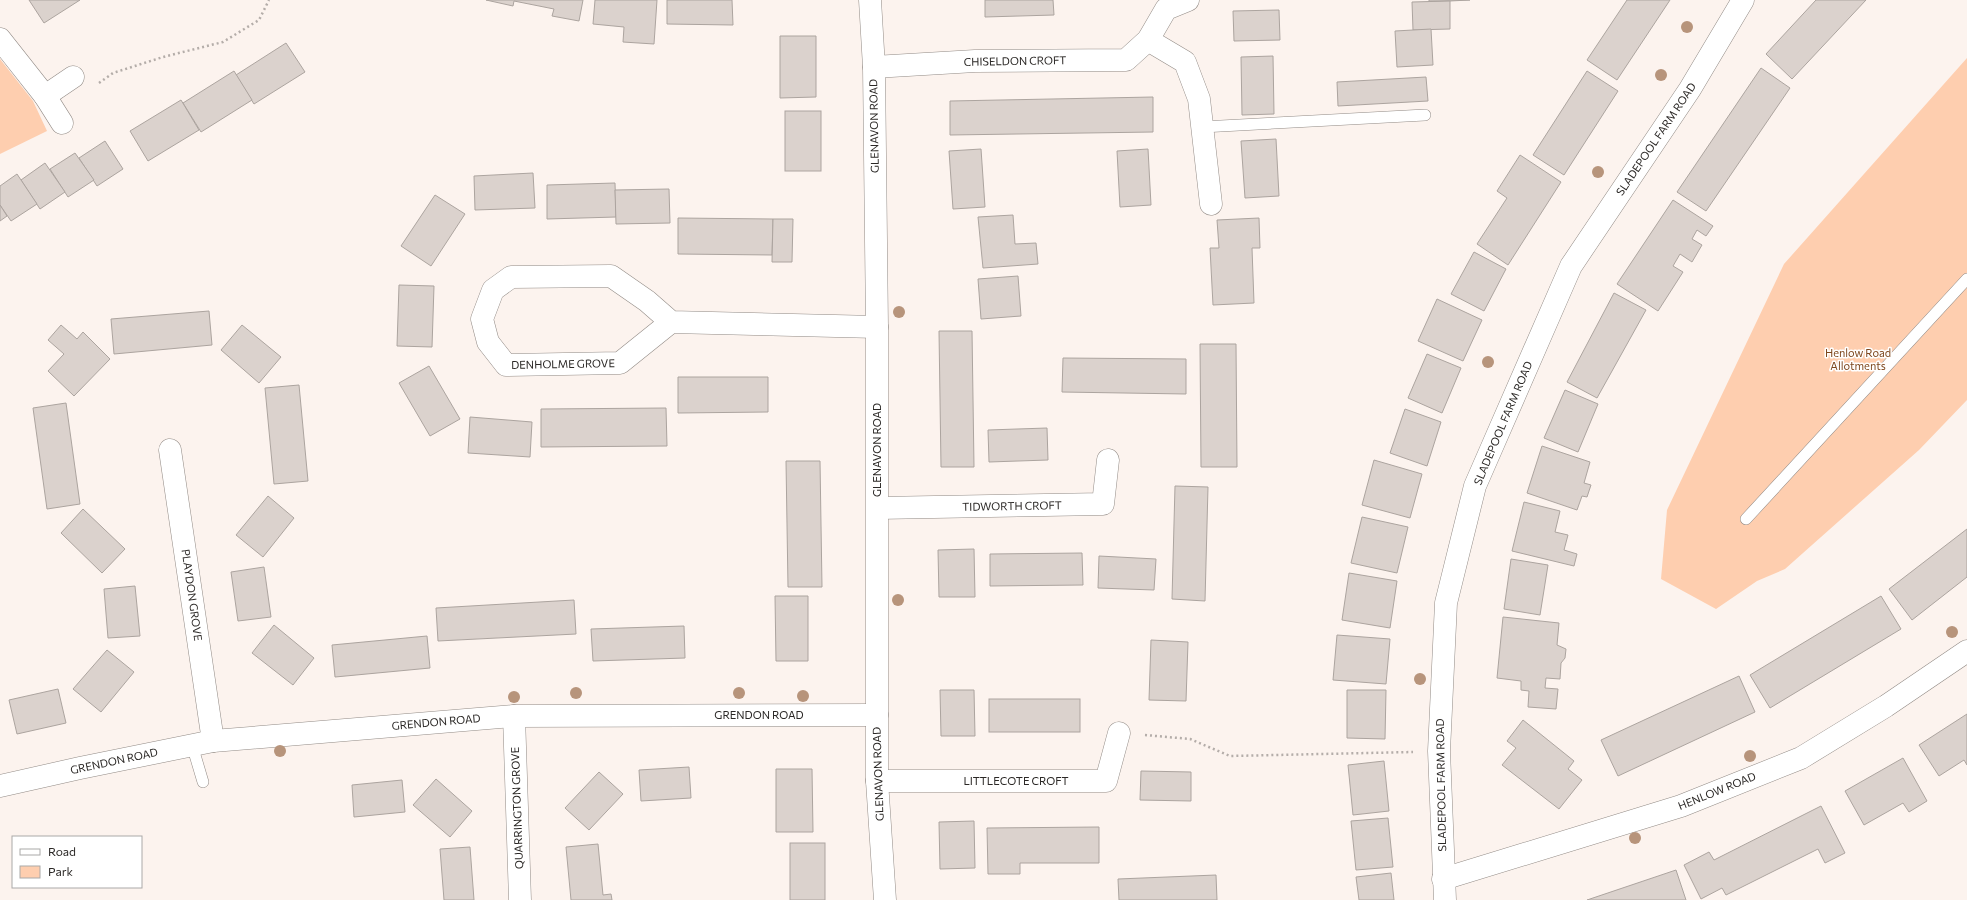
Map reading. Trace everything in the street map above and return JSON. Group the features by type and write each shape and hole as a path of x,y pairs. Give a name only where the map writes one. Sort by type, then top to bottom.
{"street":[{"name":"GLENAVON ROAD","path":"870,0 874,67 877,327 877,781 885,900"},
{"name":"CHISELDON CROFT","path":"874,67 975,62 1126,60 1148,40 1166,9 1188,0"},
{"name":"SLADEPOOL FARM ROAD","path":"1444,890 1439,751 1446,603 1475,486 1571,266 1690,89 1743,0"},
{"path":"0,39 45,96 62,123"},
{"path":"1148,40 1185,62 1199,99 1212,204"},
{"path":"45,96 73,77"},
{"name":"DENHOLME GROVE","path":"611,276 647,301 671,322 620,363 506,365 488,342 482,319 493,290 512,277 611,276"},
{"path":"671,322 877,327"},
{"name":"PLAYDON GROVE","path":"170,450 213,741"},
{"name":"TIDWORTH CROFT","path":"878,508 1103,504 1108,460"},
{"name":"HENLOW ROAD","path":"1444,890 1681,806 1801,758 1886,706 1967,651"},
{"name":"GRENDON ROAD","path":"0,786 213,741 514,716 877,715"},
{"name":"QUARRINGTON GROVE","path":"514,716 520,900"},
{"name":"LITTLECOTE CROFT","path":"877,781 1106,781 1119,733"}],"lane":[{"path":"1202,128 1425,115"},
{"path":"1746,519 1967,279"},
{"path":"192,745 203,782"}],"path":[{"path":"95,85 113,73 163,57 222,42 259,20 269,0"},
{"path":"1119,733 1190,739 1230,756 1439,751"}],"green space":[{"name":"Henlow Road Allotments","path":"1967,58 1967,400 1919,450 1785,569 1757,581 1716,609 1661,579 1667,510 1784,264"},
{"path":"0,59 33,101 47,131 0,154"}],"building":[{"path":"29,0 80,0 44,23"},
{"path":"486,0 583,0 579,21 552,16 554,9 514,1 513,6"},
{"path":"595,0 657,0 654,44 623,42 624,27 593,24"},
{"path":"667,0 732,0 733,25 667,24"},
{"path":"985,0 1053,0 1054,15 985,17"},
{"path":"1429,0 1470,0 1429,2"},
{"path":"1627,0 1670,0 1617,80 1587,60"},
{"path":"1816,0 1866,0 1792,79 1766,54"},
{"path":"1450,1 1450,29 1413,30 1412,2"},
{"path":"1279,10 1280,40 1234,41 1233,11"},
{"path":"1431,29 1433,65 1397,67 1395,31"},
{"path":"780,36 816,36 816,97 780,98"},
{"path":"286,43 305,72 254,104 236,75"},
{"path":"1273,56 1274,114 1242,115 1241,57"},
{"path":"1761,68 1790,88 1706,211 1677,192"},
{"path":"234,71 252,100 201,132 183,103"},
{"path":"1587,71 1618,91 1564,175 1533,155"},
{"path":"1426,77 1428,101 1338,106 1337,82"},
{"path":"1153,97 1153,132 950,135 950,101"},
{"path":"181,100 199,130 148,161 130,131"},
{"path":"785,111 821,111 821,171 785,171"},
{"path":"1276,139 1279,196 1245,198 1241,141"},
{"path":"105,141 123,169 97,186 79,158"},
{"path":"981,149 985,207 953,209 949,151"},
{"path":"1148,149 1151,205 1120,207 1117,151"},
{"path":"75,153 94,180 68,197 50,169"},
{"path":"1520,155 1561,182 1508,265 1477,244 1507,198 1497,191"},
{"path":"45,163 65,192 40,209 21,180"},
{"path":"533,173 535,208 475,210 474,176"},
{"path":"17,174 37,204 11,221 0,205 0,186"},
{"path":"615,183 616,217 547,219 547,185"},
{"path":"669,189 670,223 616,224 615,190"},
{"path":"435,195 465,214 431,266 401,246"},
{"path":"1673,200 1713,226 1706,236 1697,230 1692,239 1702,245 1692,262 1680,254 1673,266 1683,272 1658,311 1617,284"},
{"path":"0,205 7,216 0,221"},
{"path":"1013,215 1015,244 1036,243 1038,264 983,268 978,217"},
{"path":"678,218 773,219 772,255 678,254"},
{"path":"1259,218 1260,248 1252,248 1254,303 1213,305 1210,248 1219,248 1217,220"},
{"path":"773,219 793,219 792,262 772,262"},
{"path":"1474,252 1506,269 1484,311 1451,294"},
{"path":"1018,276 1021,316 981,319 978,279"},
{"path":"399,285 434,286 432,347 397,346"},
{"path":"1614,293 1646,310 1597,398 1567,382"},
{"path":"1437,299 1482,320 1463,361 1418,341"},
{"path":"209,311 212,345 114,354 111,319"},
{"path":"61,325 77,339 83,332 110,359 74,396 48,371 64,354 48,340"},
{"path":"242,325 281,357 259,383 221,350"},
{"path":"939,331 972,331 974,467 941,467"},
{"path":"1200,344 1236,344 1237,467 1201,467"},
{"path":"1427,354 1461,368 1442,413 1408,398"},
{"path":"1063,358 1186,359 1186,394 1062,392"},
{"path":"429,366 460,419 430,436 399,383"},
{"path":"678,377 768,377 768,412 678,413"},
{"path":"299,385 308,481 274,484 265,388"},
{"path":"1565,390 1598,404 1578,452 1544,438"},
{"path":"66,403 80,504 47,509 33,408"},
{"path":"666,408 667,446 541,447 541,409"},
{"path":"1405,409 1441,422 1427,466 1390,453"},
{"path":"470,417 532,422 530,457 468,453"},
{"path":"1047,428 1048,460 989,462 988,430"},
{"path":"1542,446 1590,462 1584,483 1591,485 1587,497 1582,496 1577,510 1527,493"},
{"path":"1374,460 1422,474 1410,518 1362,505"},
{"path":"786,461 820,461 822,587 788,587"},
{"path":"1175,486 1208,487 1205,601 1172,599"},
{"path":"268,496 294,518 263,557 236,535"},
{"path":"1524,502 1560,511 1555,532 1568,535 1564,550 1577,554 1574,566 1512,551"},
{"path":"83,509 125,549 102,573 61,533"},
{"path":"1362,517 1408,527 1397,573 1351,563"},
{"path":"1967,529 1967,577 1912,620 1889,589"},
{"path":"974,549 975,597 939,597 938,550"},
{"path":"1082,553 1083,585 990,586 990,554"},
{"path":"1099,556 1156,559 1154,590 1098,588"},
{"path":"1511,559 1548,565 1540,615 1504,609"},
{"path":"264,567 271,617 238,621 231,572"},
{"path":"1349,573 1397,581 1390,628 1342,620"},
{"path":"135,586 140,636 108,638 104,589"},
{"path":"775,596 808,596 808,661 776,661"},
{"path":"1881,596 1901,629 1770,708 1750,675"},
{"path":"574,600 576,634 438,641 436,608"},
{"path":"1503,617 1559,623 1557,645 1566,649 1565,658 1561,663 1560,679 1546,678 1545,688 1558,689 1556,709 1528,707 1529,691 1521,690 1521,681 1497,678"},
{"path":"274,625 314,658 293,685 252,653"},
{"path":"684,626 685,658 593,661 591,629"},
{"path":"1337,635 1390,639 1386,684 1333,680"},
{"path":"427,636 430,668 335,677 332,645"},
{"path":"1151,640 1188,642 1186,701 1149,700"},
{"path":"107,650 134,672 101,712 73,689"},
{"path":"1739,676 1755,712 1618,776 1601,740"},
{"path":"58,689 66,723 17,734 9,700"},
{"path":"940,690 974,690 975,736 941,736"},
{"path":"1347,690 1386,690 1385,739 1347,738"},
{"path":"989,699 1080,699 1080,732 989,732"},
{"path":"1967,714 1967,765 1964,760 1939,776 1919,745"},
{"path":"1523,720 1574,761 1568,769 1582,780 1559,809 1502,765 1516,748 1507,741"},
{"path":"1903,758 1927,801 1909,812 1903,803 1864,825 1845,791"},
{"path":"1384,761 1389,811 1353,815 1348,765"},
{"path":"689,767 691,798 641,801 639,770"},
{"path":"776,769 812,769 813,832 776,832"},
{"path":"1141,771 1191,772 1191,801 1140,800"},
{"path":"599,772 623,794 589,830 565,808"},
{"path":"436,779 472,811 450,837 413,805"},
{"path":"402,780 405,812 354,817 352,785"},
{"path":"1821,806 1845,853 1825,863 1818,849 1726,895 1722,888 1701,899 1684,865 1709,852 1714,860"},
{"path":"1388,818 1393,867 1356,870 1351,821"},
{"path":"974,821 975,868 940,869 939,822"},
{"path":"1099,827 1099,863 1020,863 1020,874 988,874 987,828"},
{"path":"790,843 825,843 825,900 790,900"},
{"path":"598,844 603,895 611,894 612,900 571,900 566,847"},
{"path":"470,847 474,900 444,900 440,849"},
{"path":"1676,870 1686,900 1587,900"},
{"path":"1391,873 1394,900 1359,900 1356,877"},
{"path":"1216,875 1217,900 1119,900 1118,879"}]}
